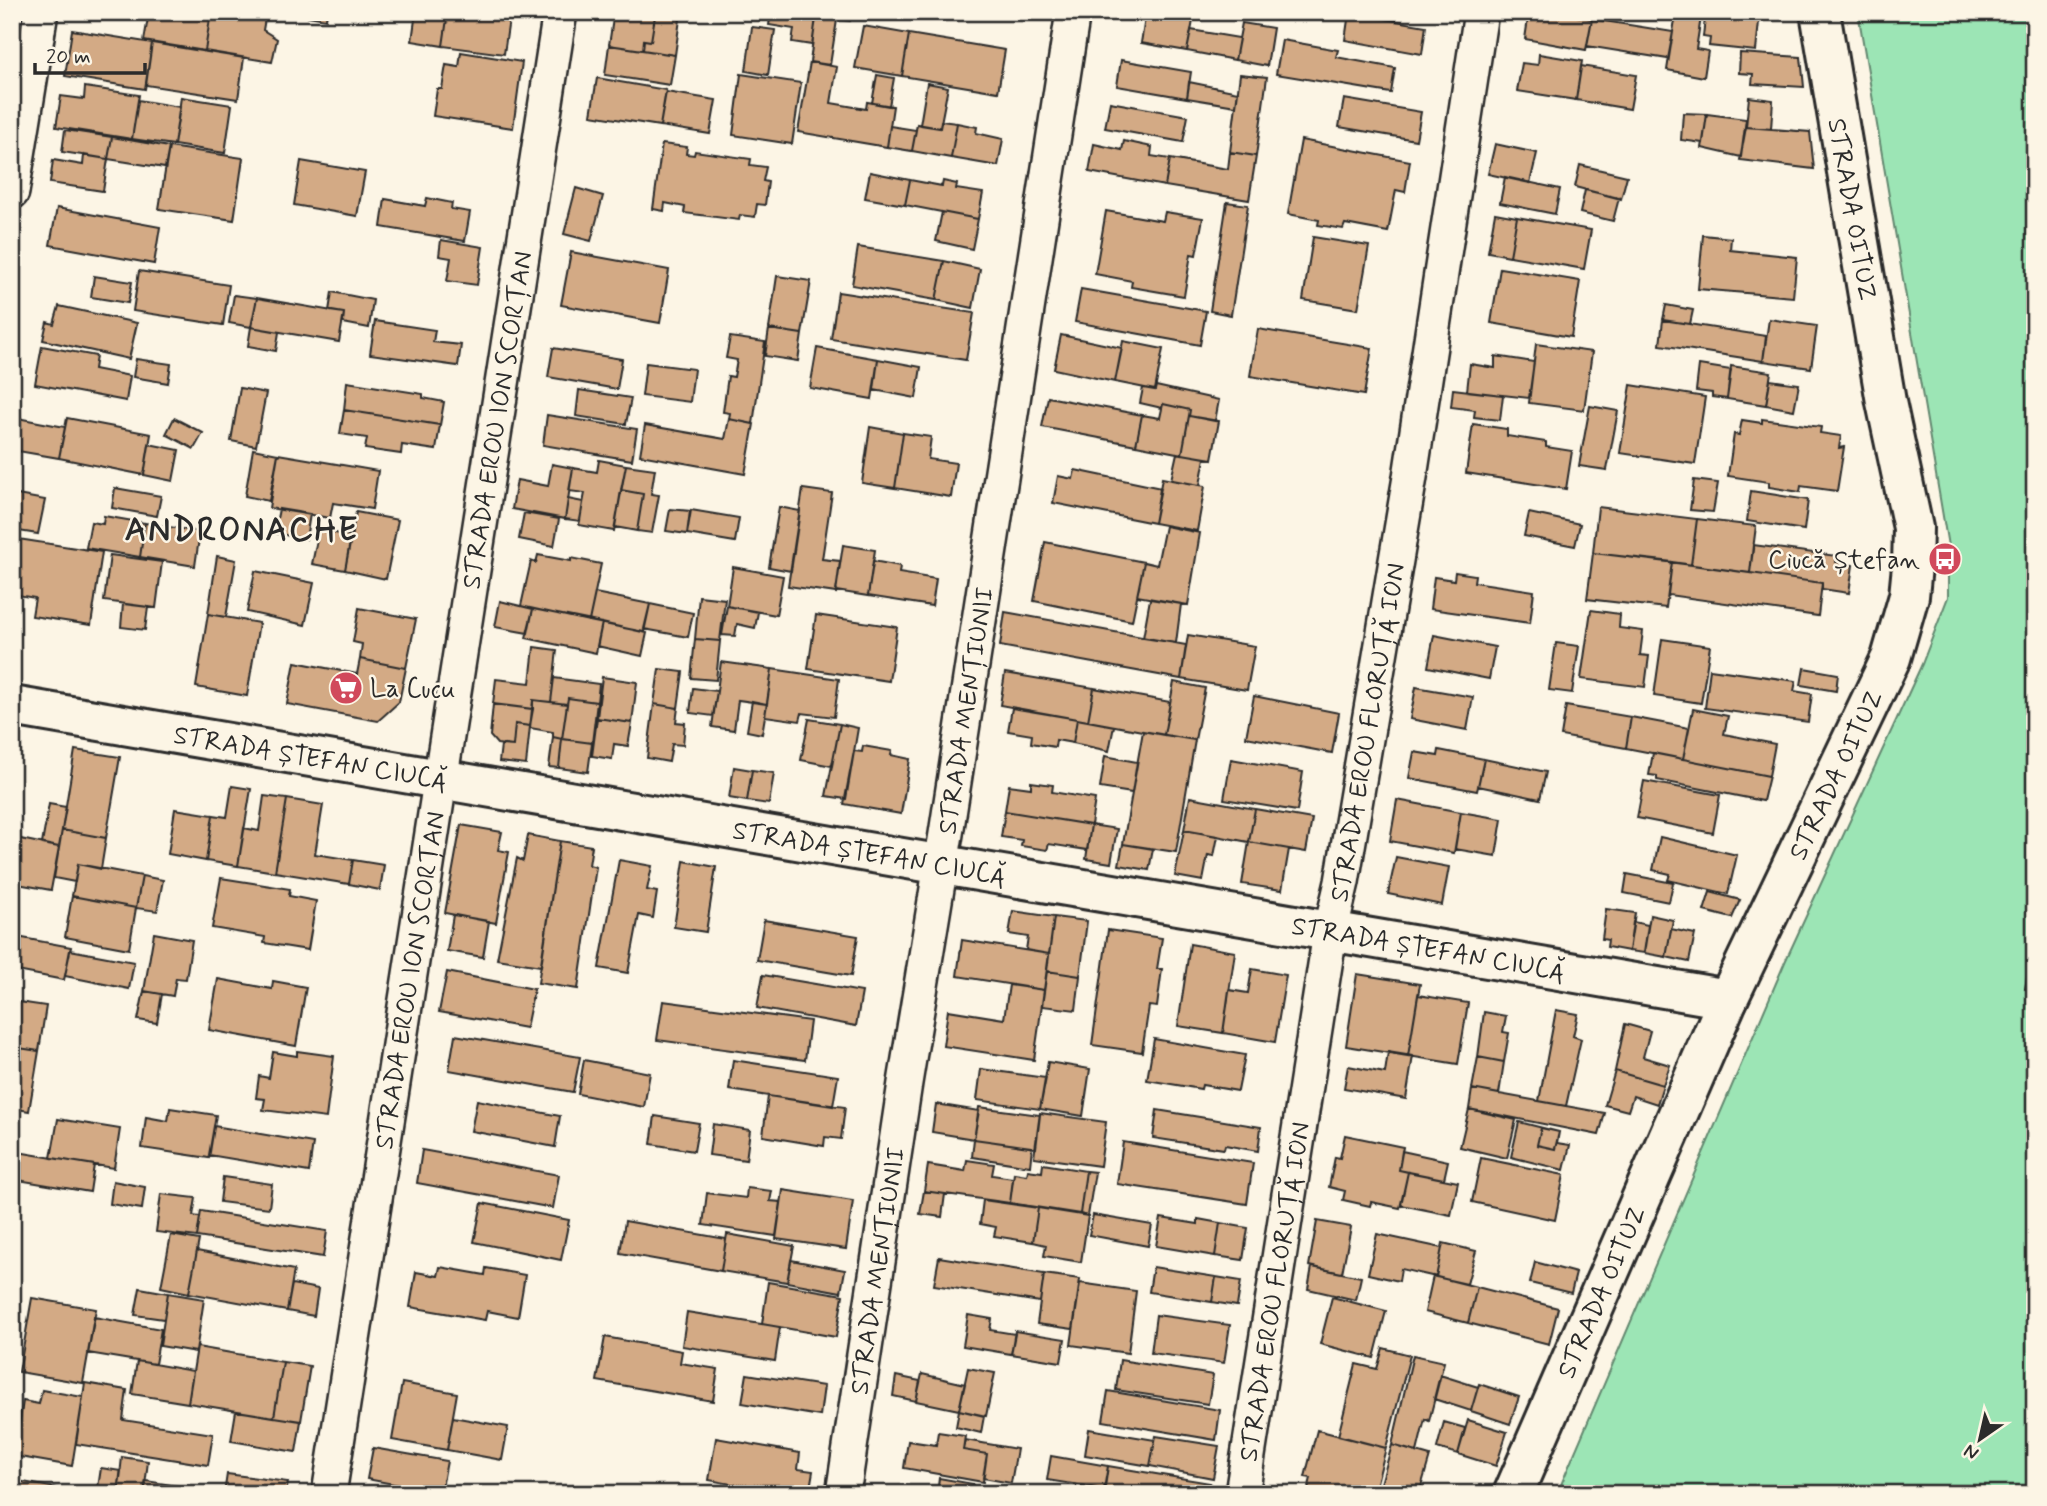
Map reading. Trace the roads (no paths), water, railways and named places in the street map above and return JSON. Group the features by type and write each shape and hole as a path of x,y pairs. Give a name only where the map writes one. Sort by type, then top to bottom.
{"street":[{"path":"12,192 41,12"},
{"name":"STRADA EROU ION SCORȚAN","path":"328,1494 560,12"},
{"name":"STRADA MENȚIUNII","path":"843,1494 1073,12"},
{"name":"STRADA EROU FLORUȚĂ ION","path":"1242,1494 1330,933 1342,882 1410,477 1481,12"},
{"name":"STRADA OITUZ","path":"1513,1494 1728,999 1891,658 1904,615 1912,566 1913,528 1886,402 1820,12"},
{"name":"STRADA ȘTEFAN CIUCĂ","path":"12,706 186,738 1728,999"}],"place":[{"name":"Ciucă Ștefan","path":"1945,559"},
{"name":"La Cucu","path":"346,688"}],"district":[{"name":"ANDRONACHE","path":"242,528"}]}
